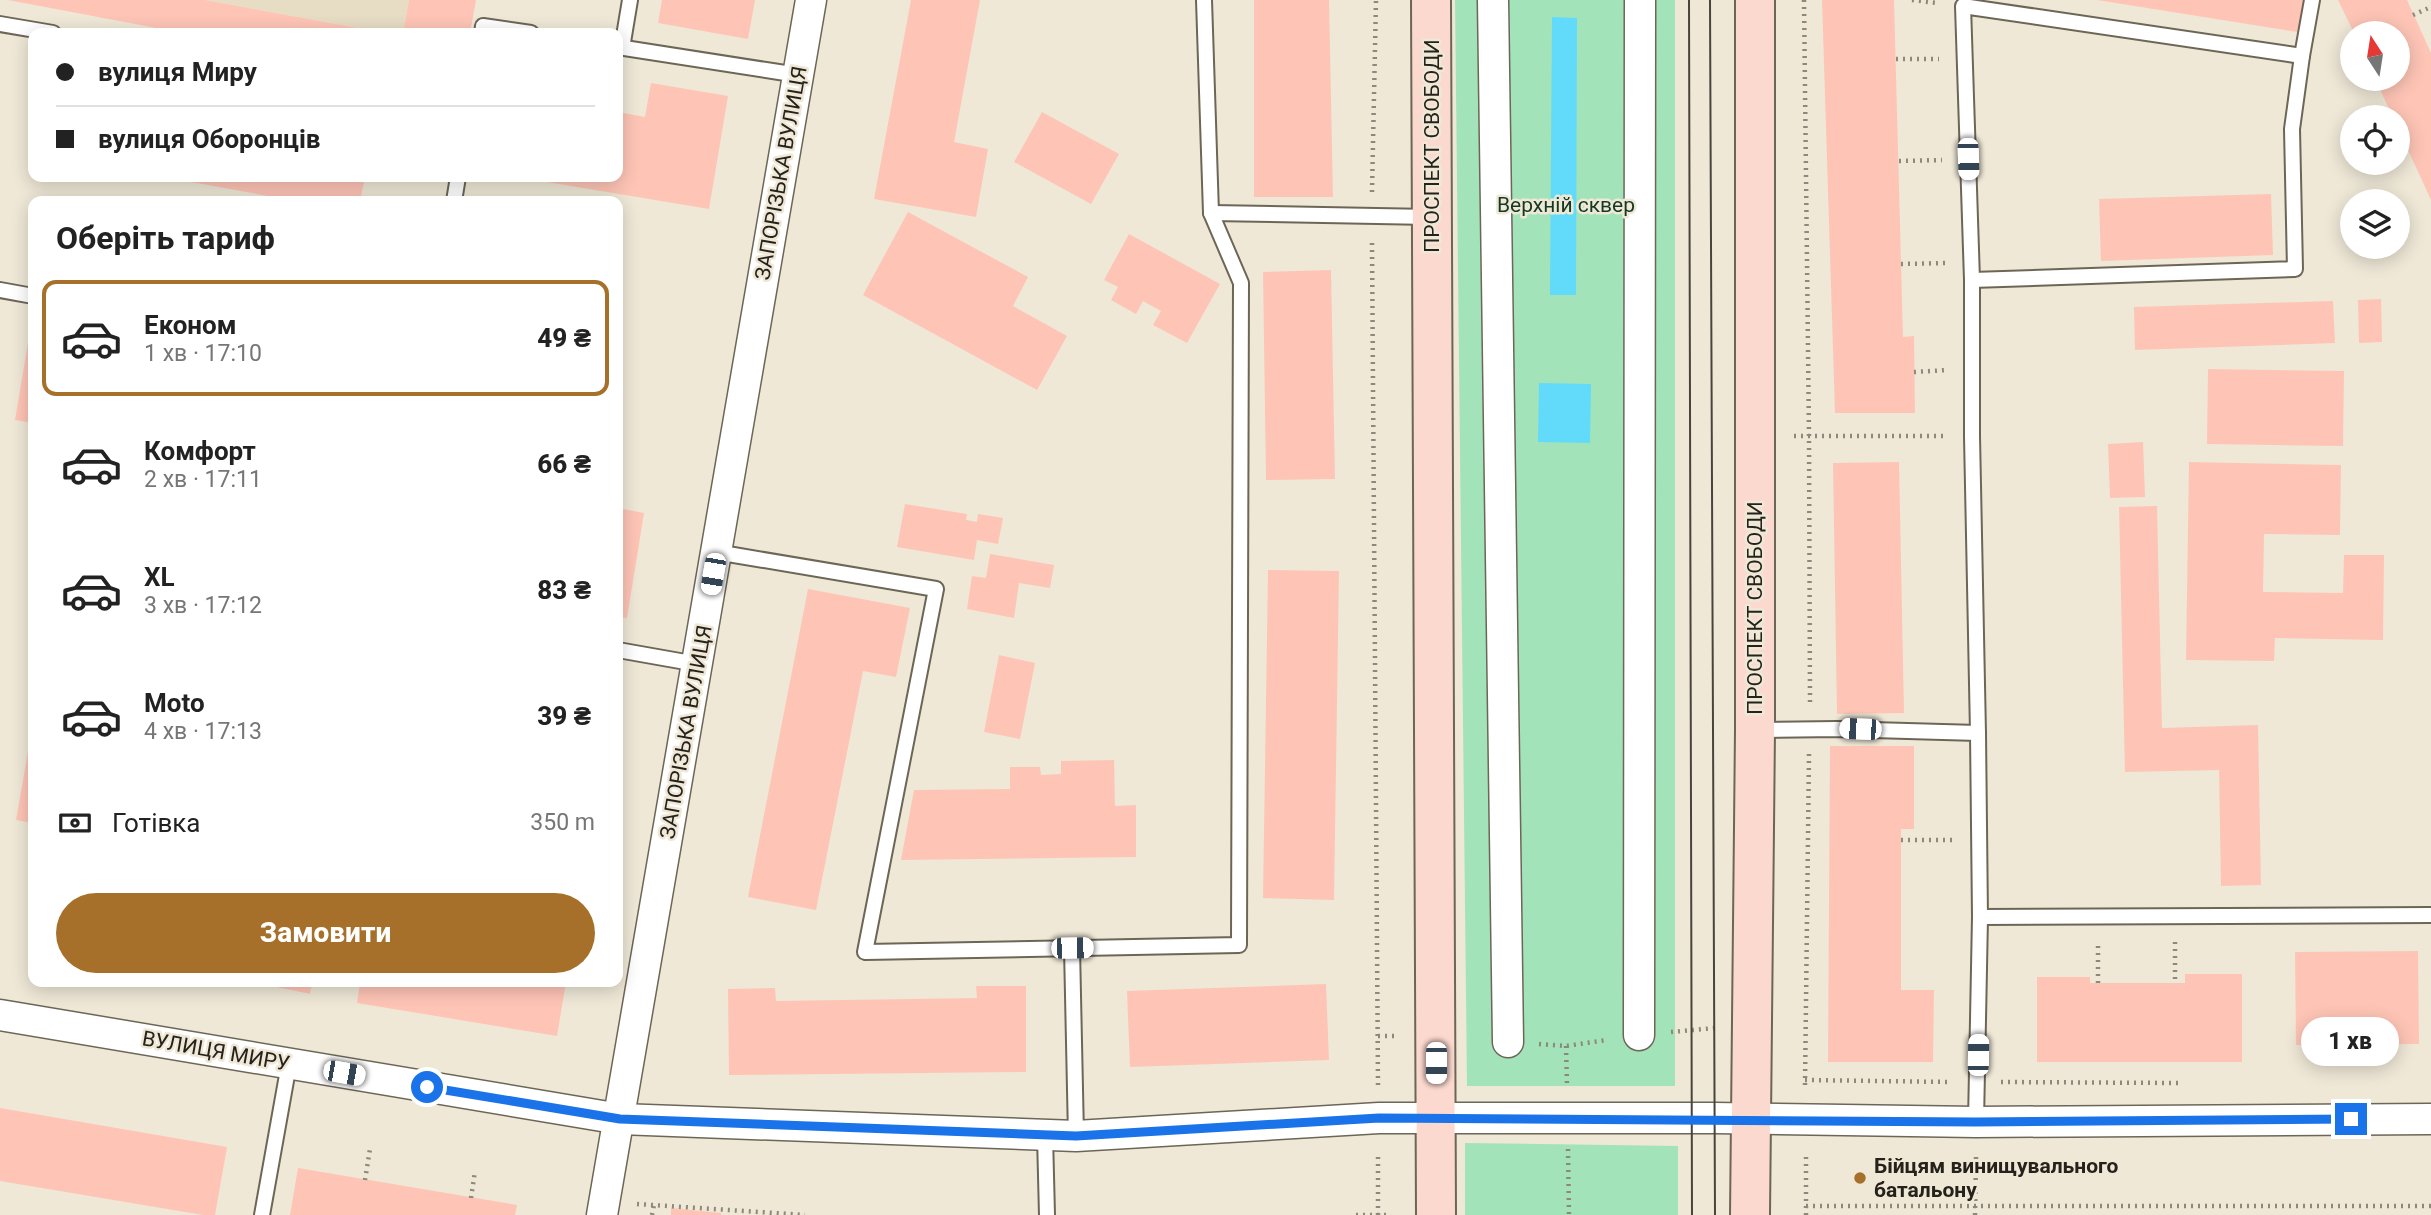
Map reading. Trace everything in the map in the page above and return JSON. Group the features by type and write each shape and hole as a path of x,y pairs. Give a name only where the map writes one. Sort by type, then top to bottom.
{"main road":[{"name":"ПРОСПЕКТ СВОБОДИ","path":"1432,0 1436,1215"},
{"name":"ПРОСПЕКТ СВОБОДИ","path":"1750,1215 1755,730 1755,0"}],"street":[{"name":"ЗАПОРІЗЬКА ВУЛИЦЯ","path":"603,1209 811,0"},
{"path":"1493,0 1508,1042"},
{"path":"1639,1035 1640,0"},
{"name":"ВУЛИЦЯ МИРУ","path":"0,1015 620,1119 1045,1136 1379,1118 1976,1122 2431,1119"}],"lane":[{"path":"623,33 630,0"},
{"path":"716,552 936,589 865,952 1239,944 1241,283 1211,212 1204,0"},
{"path":"1972,280 2295,269 2292,129 2312,0"},
{"path":"1976,1122 1980,918 1978,733 1972,280 1963,3 2302,56"},
{"path":"0,24 28,29"},
{"path":"623,47 798,75"},
{"path":"1211,212 1433,217"},
{"path":"0,290 28,295"},
{"path":"623,650 698,664"},
{"path":"1755,730 1978,733"},
{"path":"1980,918 2431,915"},
{"path":"1072,948 1076,1136"},
{"path":"262,1215 289,1063"},
{"path":"1045,1136 1047,1215"}],"path":[{"path":"1376,0 1372,216 1378,1214"},
{"path":"1804,0 1810,729 1805,1080 1806,1215"},
{"path":"2413,15 2431,7"},
{"path":"1896,59 1964,59"},
{"path":"1899,161 1968,159"},
{"path":"1901,264 1971,262"},
{"path":"1755,436 1972,436"},
{"path":"1902,840 1979,841"},
{"path":"2175,916 2175,983"},
{"path":"2098,917 2098,983"},
{"path":"1508,1042 1566,1046 1639,1035 1752,1026"},
{"path":"1378,1036 1436,1036"},
{"path":"1805,1080 2183,1083"},
{"path":"1975,1215 1976,1122"},
{"path":"365,1180 370,1149"},
{"path":"471,1198 475,1171"},
{"path":"603,1209 654,1205 805,1215"},
{"path":"652,1215 654,1205"},
{"path":"1806,1206 2431,1206"},
{"path":"1356,1215 1390,1215"}],"shaded area":[{"path":"205,0 409,0 404,28 359,28"}],"green space":[{"name":"Верхній сквер","path":"1455,0 1675,0 1675,1086 1467,1086"},
{"path":"1465,1143 1678,1146 1678,1215 1465,1215"}],"water":[{"path":"1552,17 1577,18 1576,295 1550,295"},
{"path":"1539,383 1591,384 1590,443 1538,442"}],"building":[{"path":"8,0 205,0 358,28 156,28"},
{"path":"409,0 476,0 471,28 404,28"},
{"path":"662,0 755,0 748,39 658,23"},
{"path":"911,0 980,0 954,142 988,149 976,217 874,199"},
{"path":"1254,0 1329,0 1333,197 1254,197"},
{"path":"1822,0 1894,0 1903,337 1914,336 1915,413 1835,413"},
{"path":"2097,0 2308,0 2304,33"},
{"path":"2338,0 2407,0 2431,53 2431,200 2410,154 2410,105 2387,105 2381,91 2410,91 2410,21 2348,21"},
{"path":"651,83 728,96 709,209 547,182 623,182 623,113 645,117"},
{"path":"1042,112 1119,154 1091,204 1014,162"},
{"path":"191,182 364,182 361,196 268,196"},
{"path":"2271,194 2273,255 2101,261 2099,199"},
{"path":"908,212 1028,277 1013,306 1067,336 1037,390 863,295"},
{"path":"1129,234 1220,284 1187,343 1153,325 1161,311 1143,301 1136,314 1111,300 1118,287 1104,280"},
{"path":"1331,270 1335,479 1266,480 1263,272"},
{"path":"2381,299 2382,342 2359,343 2358,300"},
{"path":"2333,301 2335,343 2135,350 2134,307"},
{"path":"28,343 28,422 15,420"},
{"path":"2208,369 2344,371 2343,446 2207,444"},
{"path":"2143,442 2145,497 2110,498 2108,444"},
{"path":"1899,462 1904,713 1837,714 1833,463"},
{"path":"2189,462 2341,465 2340,535 2264,534 2263,592 2343,593 2344,555 2384,555 2383,640 2275,638 2274,661 2186,660"},
{"path":"905,504 967,514 966,520 977,522 978,514 1003,518 998,544 977,540 974,560 897,547"},
{"path":"2157,506 2162,728 2258,725 2261,885 2221,886 2219,770 2125,772 2119,507"},
{"path":"623,509 644,513 627,618 623,618"},
{"path":"990,554 1054,565 1050,588 1019,583 1014,618 967,609 972,576 986,578"},
{"path":"1268,570 1339,571 1334,900 1263,898"},
{"path":"808,589 910,608 896,677 863,671 816,910 748,897"},
{"path":"999,655 1035,663 1020,739 984,732"},
{"path":"1830,746 1914,746 1914,829 1901,829 1901,990 1934,990 1933,1062 1828,1062"},
{"path":"28,752 28,822 16,820"},
{"path":"1114,760 1115,806 1136,805 1136,857 901,860 914,790 1010,789 1010,767 1040,767 1041,775 1061,774 1061,761"},
{"path":"2418,951 2419,1044 2296,1045 2295,952"},
{"path":"2185,974 2242,974 2242,1062 2037,1062 2037,977 2090,977 2090,983 2185,983"},
{"path":"1326,984 1329,1060 1130,1067 1127,991"},
{"path":"976,986 1026,986 1026,1072 729,1075 728,989 775,988 776,1001 977,998"},
{"path":"277,987 311,987 310,994"},
{"path":"359,987 565,987 557,1036 357,1003"},
{"path":"0,1108 227,1147 215,1215 0,1181"},
{"path":"298,1168 517,1205 515,1215 290,1215"},
{"path":"671,1208 721,1213 721,1215 671,1215"}],"tram line":[{"path":"1689,0 1692,1215"},
{"path":"1710,0 1715,1215"}],"place":[{"name":"Бійцям винищувального батальону","path":"1860,1178"}],"route":[{"path":"427,1087 620,1119 1045,1136 1379,1118 1715,1118 1976,1122 2351,1119"}]}
